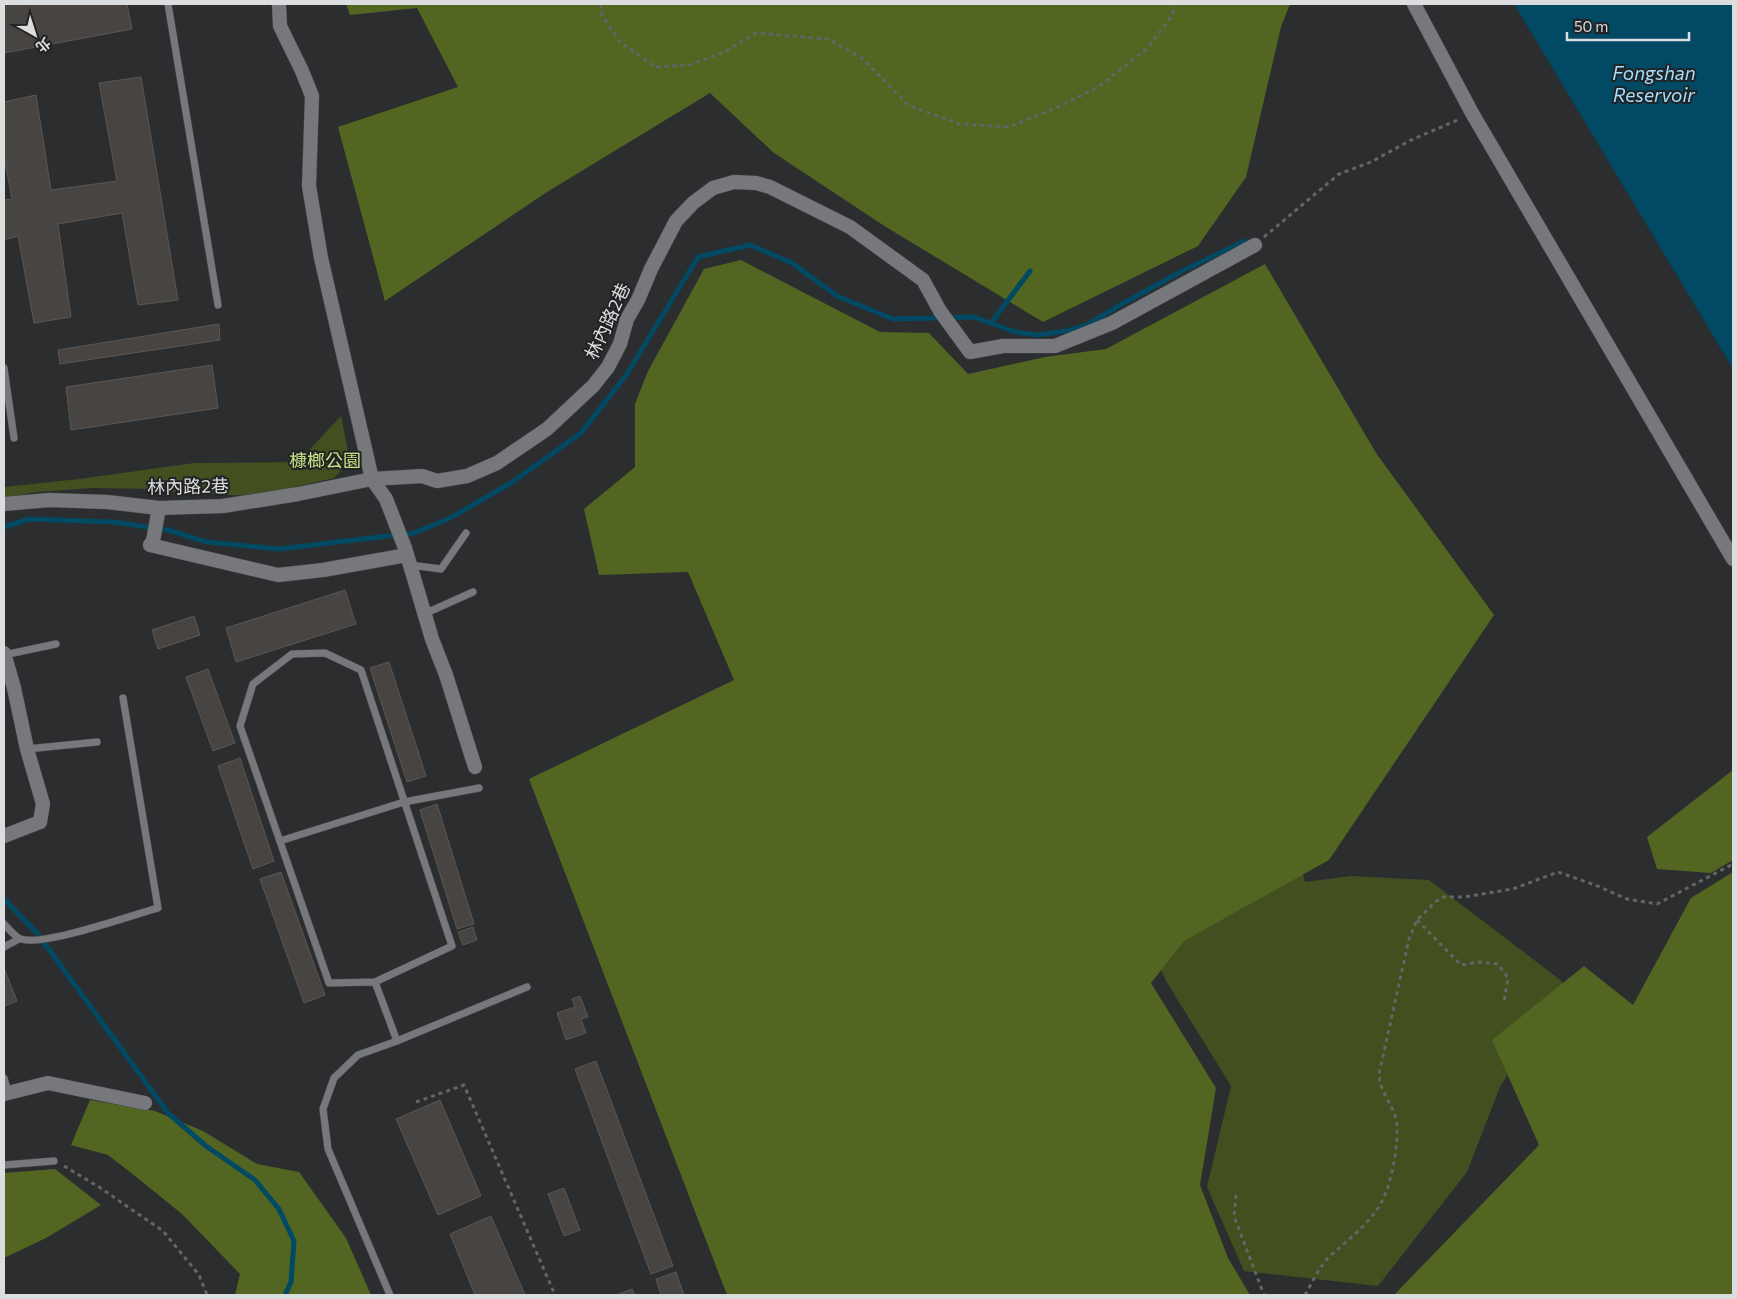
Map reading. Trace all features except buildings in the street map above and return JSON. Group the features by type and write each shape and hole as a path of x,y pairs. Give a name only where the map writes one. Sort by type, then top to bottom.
{"street":[{"path":"279,4 280,26 312,96 309,186 321,258 372,479 386,498 407,556 432,639 446,675 475,767"},
{"path":"1414,4 1472,113 1733,559"},
{"name":"林內路2巷","path":"4,504 49,500 106,502 158,508 223,506 298,494 372,479 422,476 437,480 467,476 497,463 547,429 593,386 608,367 620,344 627,319 676,221 693,203 713,188 734,182 756,183 770,187 850,227 885,252 923,280 940,311 970,352 1003,346 1054,346 1112,323 1255,246"},
{"path":"158,508 153,541 150,545 278,575 323,570 407,556"},
{"path":"4,654 14,688 27,749 43,804 40,822 4,836"},
{"path":"6,1093 48,1083 145,1104"}],"lane":[{"path":"168,4 218,305"},
{"path":"4,368 14,438"},
{"path":"407,556 441,569 466,533"},
{"path":"424,614 473,592"},
{"path":"4,654 56,644"},
{"path":"325,653 360,670 404,802 452,946 375,982 329,983 240,726 252,684 292,654 325,653"},
{"path":"4,924 19,939 31,941 62,936 158,908 123,698"},
{"path":"27,749 97,742"},
{"path":"280,841 404,802 479,788"},
{"path":"4,947 19,939"},
{"path":"375,982 397,1041"},
{"path":"390,1295 328,1149 323,1109 334,1078 358,1056 527,987"},
{"path":"4,1078 6,1093"},
{"path":"4,1165 54,1161"}],"path":[{"path":"601,4 602,15 619,41 656,67 690,65 726,51 756,33 828,39 862,58 908,105 959,124 1009,127 1060,106 1098,86 1148,48 1173,14 1173,4"},
{"path":"1255,246 1338,174 1370,162 1411,140 1472,113"},
{"path":"1305,1295 1328,1258 1377,1211 1392,1174 1397,1128 1396,1119 1379,1084 1379,1074 1409,939 1417,920 1435,902 1443,897 1513,889 1558,872 1595,884 1628,899 1657,904 1733,864"},
{"path":"1417,920 1461,965 1479,962 1498,964 1508,978 1504,1002"},
{"path":"416,1102 464,1085 555,1295"},
{"path":"54,1161 99,1186 163,1231 199,1275 207,1295"},
{"path":"1236,1195 1234,1216 1264,1295"}],"green space":[{"path":"346,4 1290,4 1281,27 1246,177 1198,246 1043,322 886,227 774,153 710,93 547,192 385,301 338,127 458,87 417,8 350,15"},
{"path":"741,260 880,332 929,333 968,374 1045,357 1106,349 1265,264 1376,453 1494,615 1329,860 1184,941 1151,983 1216,1088 1200,1185 1228,1258 1250,1295 727,1295 529,779 734,680 688,572 599,575 584,509 635,467 635,404 648,371 704,269"},
{"name":"槺榔公園","path":"341,416 350,461 334,478 254,496 184,493 154,489 92,488 36,492 4,498 4,487 194,463 298,462"},
{"path":"1733,770 1733,860 1711,873 1657,869 1647,837"},
{"path":"1289,824 1305,882 1351,876 1429,880 1563,982 1500,1087 1467,1172 1378,1286 1244,1271 1207,1187 1231,1086 1166,981 1120,879"},
{"path":"1733,872 1733,1295 1394,1295 1539,1145 1492,1040 1584,966 1633,1005 1691,898"},
{"path":"90,1100 155,1111 203,1131 257,1164 299,1172 346,1238 371,1295 235,1295 240,1274 182,1214 108,1155 71,1145"},
{"path":"55,1169 101,1205 46,1238 4,1258 4,1173"}],"water":[{"name":"Fongshan Reservoir","path":"1514,4 1733,4 1733,369"}],"waterway":[{"path":"4,527 29,519 113,522 168,530 207,542 279,549 414,533 450,518 511,483 581,433 627,374 698,257 750,245 792,263 837,296 893,319 974,317 1015,332 1037,335 1066,331 1087,325 1182,271 1245,241"},
{"path":"991,323 1030,271"},
{"path":"4,899 37,933 168,1113 206,1146 255,1180 279,1209 294,1241 291,1282 285,1295"}]}
